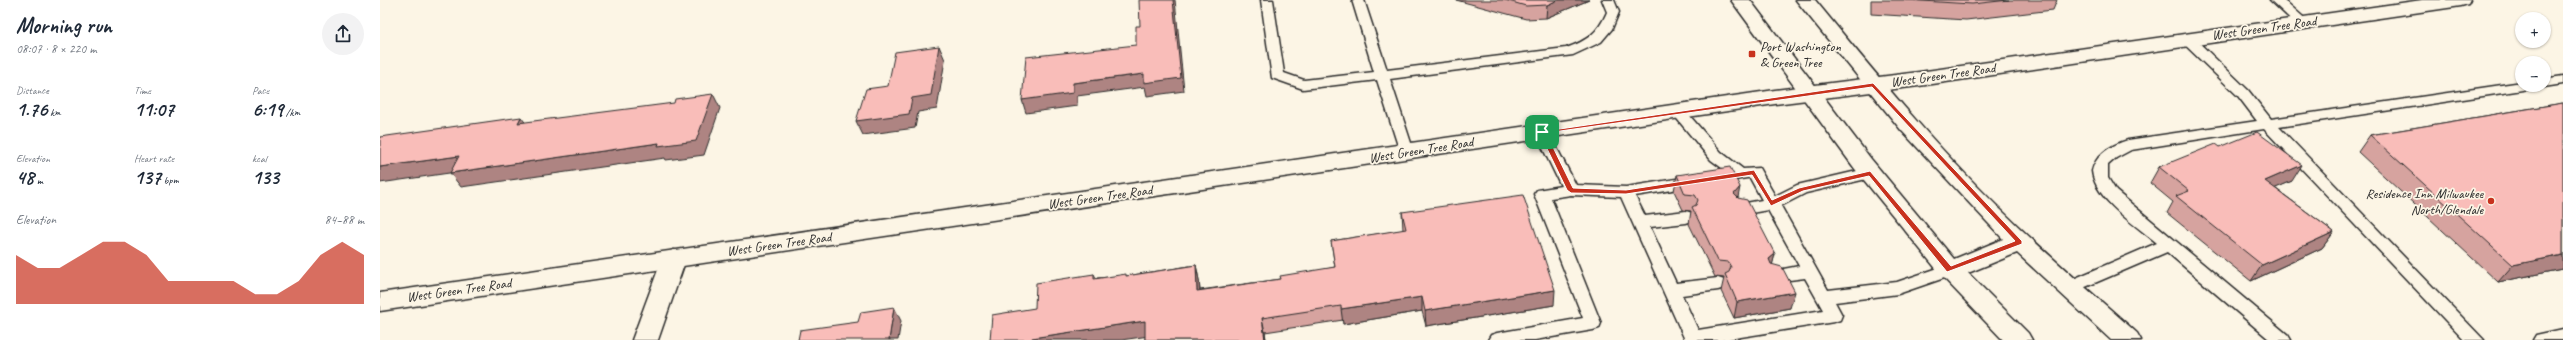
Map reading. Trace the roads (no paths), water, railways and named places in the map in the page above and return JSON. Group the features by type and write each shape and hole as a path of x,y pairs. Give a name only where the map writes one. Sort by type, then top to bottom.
{"street":[{"path":"1740,0 1870,173 1950,270 2019,340"},
{"path":"1805,0 1873,85 2020,242 2128,340"},
{"name":"West Green Tree Road","path":"380,302 1808,92 1873,85 2461,0"},
{"path":"1950,270 2020,242"},
{"path":"645,340 674,259"}],"lane":[{"path":"1267,0 1277,75 1303,85 1381,77 1568,52 1595,42 1607,29 1613,12 1608,0"},
{"path":"1358,0 1381,77 1407,152"},
{"path":"2276,0 2303,23"},
{"path":"2187,40 2243,92 2266,123 2476,340"},
{"path":"2551,82 2563,80"},
{"path":"2282,340 2103,186 2099,176 2103,159 2111,152 2128,146 2266,123 2515,87"},
{"path":"1678,111 1716,156 1741,175"},
{"path":"1542,132 1571,190"},
{"path":"1497,340 1593,323 1542,194 1571,190 1626,192 1754,172 1834,315 1693,338 1626,192"},
{"path":"1740,209 1771,204 1802,189 1870,173"},
{"path":"1639,222 1686,217"},
{"path":"2070,286 2170,244"},
{"path":"1824,297 1898,288 1950,270"},
{"path":"1774,276 1809,271"},
{"path":"1672,290 1718,284"},
{"path":"2542,340 2563,336"}],"place":[{"name":"Port Washington & Green Tree","path":"1752,54"},
{"name":"Residence Inn Milwaukee North/Glendale","path":"2491,201"}]}
